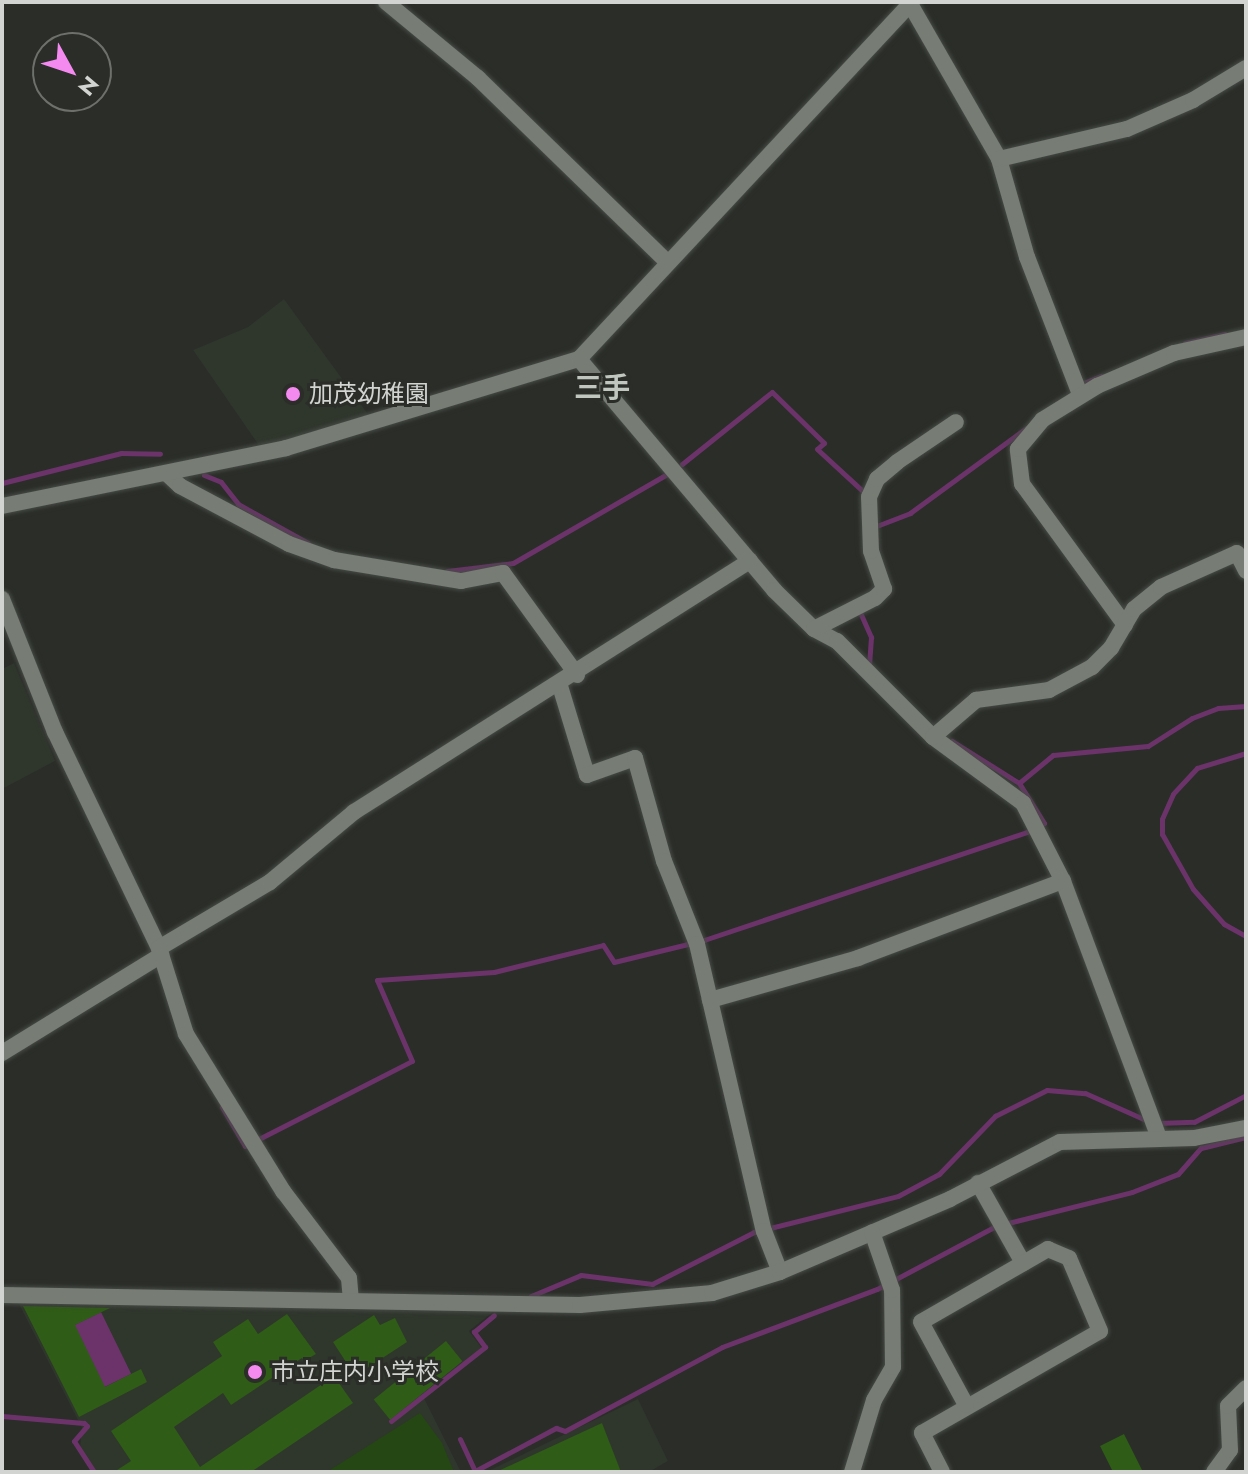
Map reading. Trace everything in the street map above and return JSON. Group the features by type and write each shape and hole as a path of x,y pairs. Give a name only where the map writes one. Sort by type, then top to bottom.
{"street":[{"path":"386,2 478,78 667,262"},
{"path":"2,506 286,448 579,359 911,3 999,159 1027,257 1077,390"},
{"path":"999,159 1127,129 1193,100 1246,68"},
{"path":"1125,625 1051,527 1017,466 1018,449 1029,433 1077,390 1174,353 1246,337"},
{"path":"579,359 750,561 814,629 837,641 937,734 1015,794 1038,827 1063,881 1155,1127"},
{"path":"814,629 884,589 869,528 869,497 877,479 956,422"},
{"path":"166,473 209,503 289,544 334,560 461,581 503,573 577,675"},
{"path":"937,734 976,700 1026,695 1067,683 1111,648 1134,609 1161,587 1237,553 1246,571"},
{"path":"2,1053 270,882 354,812 560,686 750,561"},
{"path":"2,599 55,732 157,955 186,1034 251,1143 349,1278 351,1301"},
{"path":"560,686 587,775 635,758 664,861 696,942 763,1229 780,1272"},
{"path":"710,1000 858,958 1063,881"},
{"path":"2,1295 351,1301 647,1301 712,1293 780,1272 978,1183 1060,1142 1155,1127 1246,1128"},
{"path":"978,1183 1023,1263"},
{"path":"852,1472 874,1400 893,1367 895,1331 889,1281 872,1232"},
{"path":"942,1472 922,1433 966,1405 1100,1331 1069,1258 1048,1249 921,1322 966,1405"},
{"path":"1214,1472 1230,1450 1228,1406 1246,1388"}],"shaded area":[{"path":"284,299 370,417 260,447 193,350 248,327"},
{"path":"14,663 55,761 2,789 2,669"},
{"name":"市立庄内小学校","path":"18,1302 498,1308 469,1331 484,1351 424,1398 461,1472 96,1472 80,1448 82,1428"},
{"path":"101,1312 131,1374 102,1388 71,1326"},
{"path":"638,1399 668,1461 649,1472 486,1472"}],"green space":[{"path":"420,1413 442,1443 454,1472 327,1472"}],"building":[{"path":"23,1306 110,1308 75,1325 105,1387 141,1369 147,1382 79,1417"},
{"path":"287,1314 316,1354 304,1361 302,1358 231,1405 223,1393 174,1427 200,1467 334,1376 353,1403 251,1472 114,1472 131,1461 111,1431 222,1356 213,1342 248,1319 258,1334"},
{"path":"374,1315 380,1325 395,1318 407,1342 355,1376 333,1342"},
{"path":"446,1341 462,1361 390,1420 374,1400"},
{"path":"602,1423 621,1472 496,1472"},
{"path":"1124,1434 1143,1472 1113,1472 1100,1446"}],"waterway":[{"path":"1185,343 1225,334"},
{"path":"1081,384 1101,376"},
{"path":"682,464 772,392 824,443 817,449 866,494"},
{"path":"874,527 910,513 1026,428"},
{"path":"2,483 121,453 160,454"},
{"path":"447,571 513,563 669,473"},
{"path":"204,475 221,482 238,504 308,543"},
{"path":"859,610 871,637 869,664"},
{"path":"222,1107 245,1146 412,1061 377,980 494,972 603,945 614,962 704,940 1033,830 1044,823 1019,783 1053,755 1148,746 1192,718 1218,708 1246,706"},
{"path":"952,741 1019,783"},
{"path":"1246,753 1197,768 1173,794 1162,819 1162,834 1193,889 1224,924 1246,936"},
{"path":"531,1296 581,1275 652,1284 754,1232 898,1196 939,1174 995,1116 1047,1090 1085,1093 1148,1121"},
{"path":"1158,1123 1194,1122 1246,1095"},
{"path":"460,1439 475,1471 556,1428 565,1431 722,1347 877,1289 996,1226 1132,1192 1178,1174 1201,1148 1246,1137"},
{"path":"391,1421 485,1347 474,1332 494,1315"},
{"path":"2,1416 84,1423 87,1426 74,1441 94,1472"}],"place":[{"name":"加茂幼稚園","path":"293,394"},
{"name":"市立庄内小学校","path":"255,1372"}],"district":[{"name":"三手","path":"602,388"}]}
